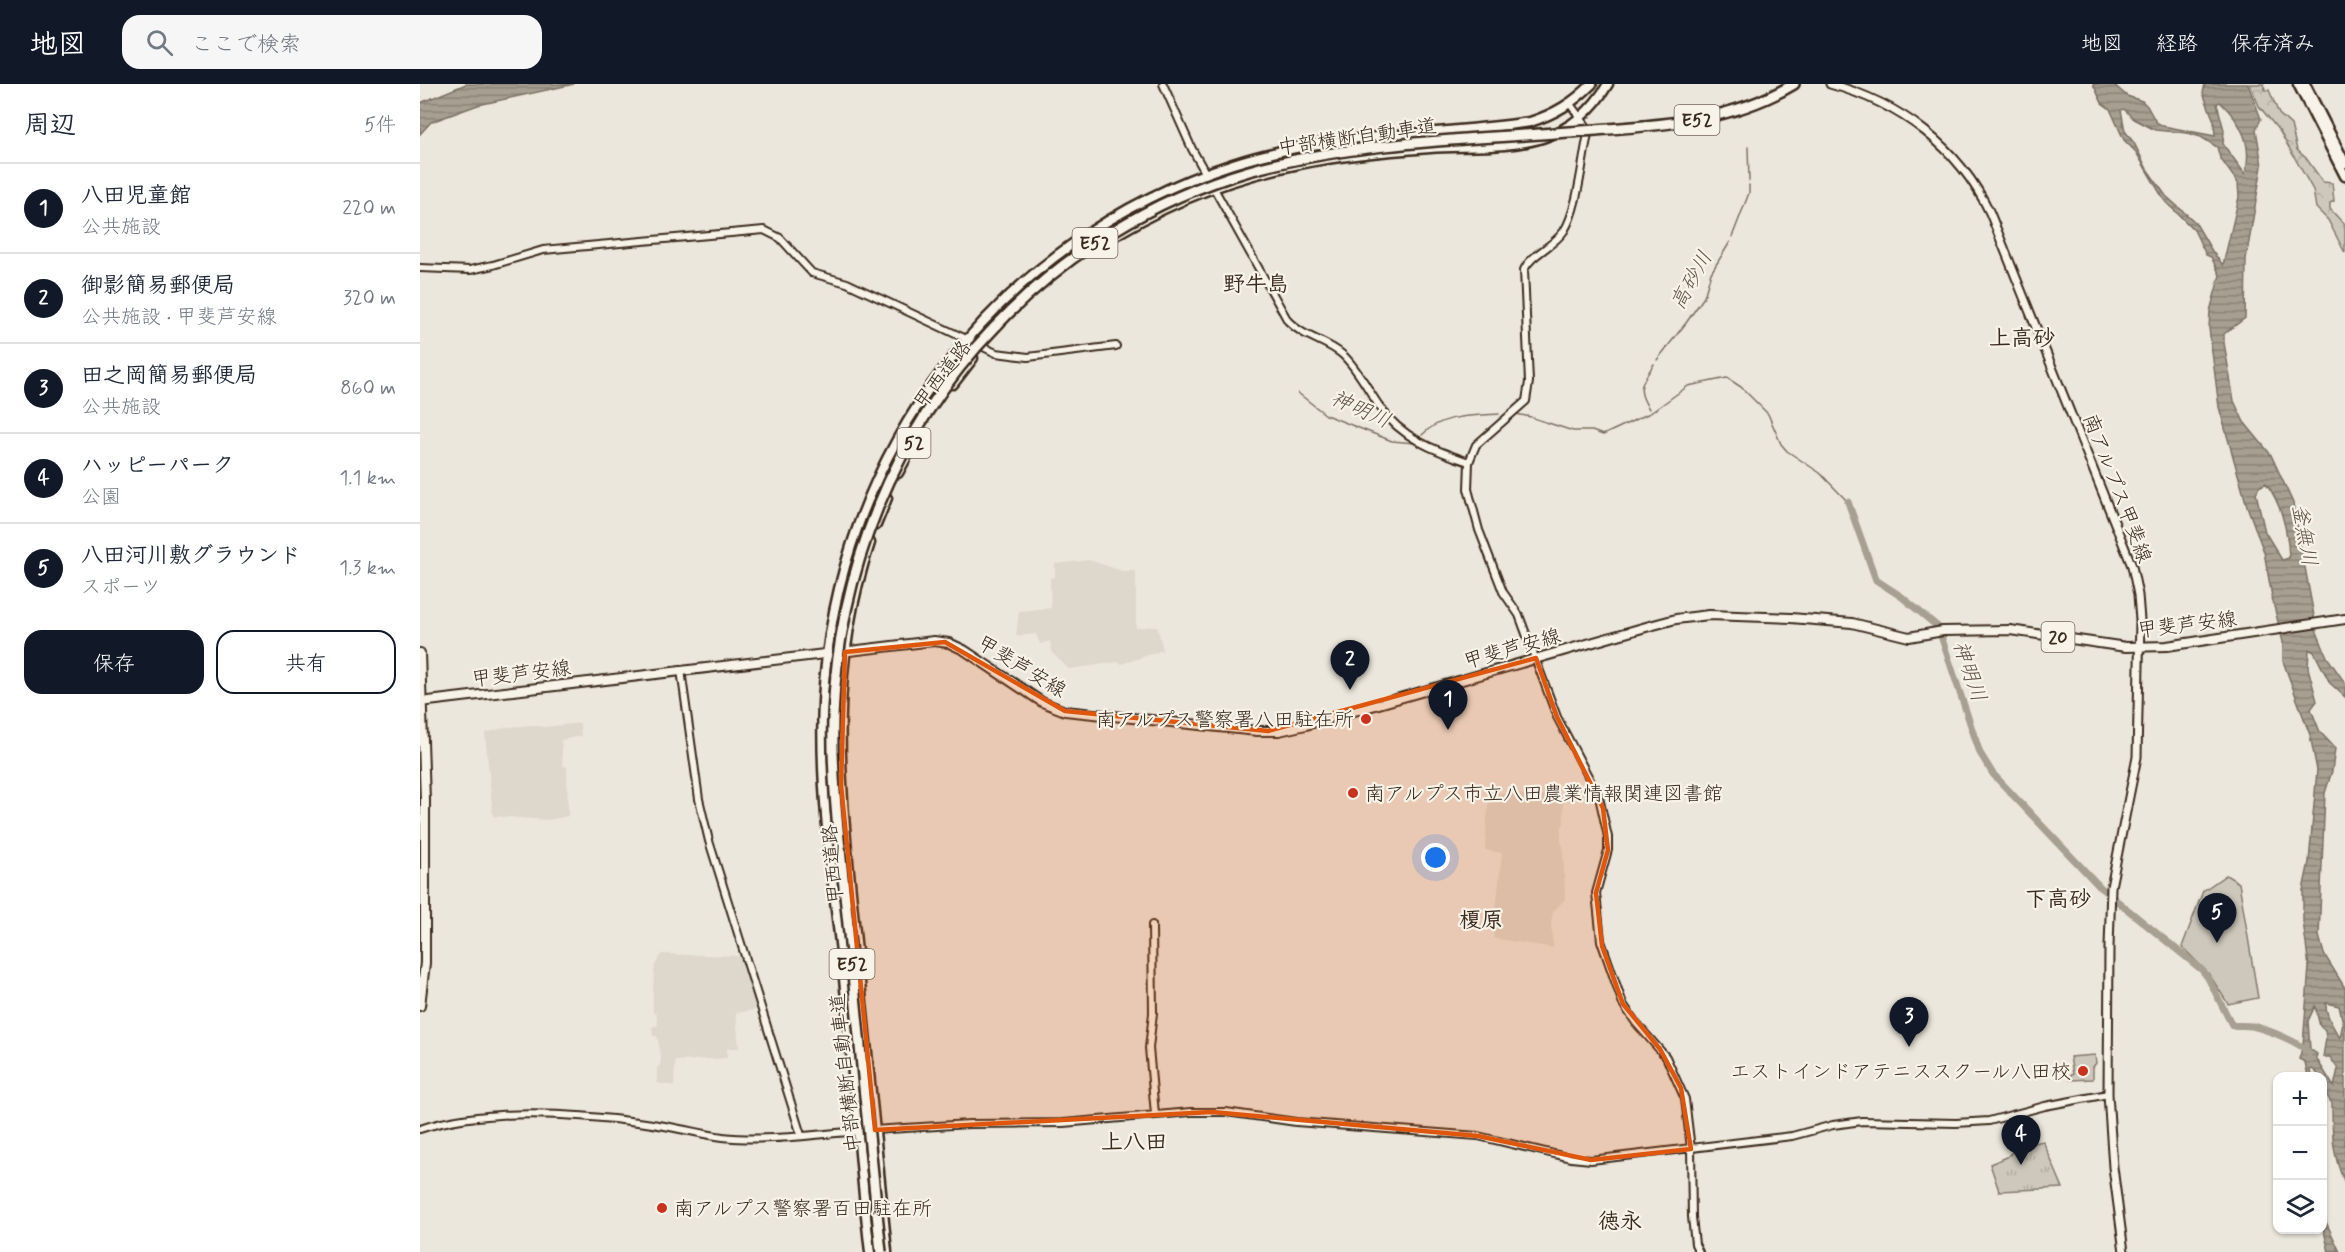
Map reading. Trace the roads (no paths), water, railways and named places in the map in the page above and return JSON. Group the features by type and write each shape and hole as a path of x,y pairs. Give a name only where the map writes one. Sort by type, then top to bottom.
{"highway":[{"name":"甲西道路","path":"870,1252 824,772 823,701 827,655 843,571 856,530 892,448 920,402 966,339 1015,290 1066,248 1121,213 1166,190 1264,155 1330,142 1530,122 1544,118 1570,104 1592,84"},
{"name":"甲西道路","path":"884,1252 875,1130 841,785 839,727 844,652 858,581 884,504 915,440 983,347 1026,302 1085,255 1148,217 1214,188 1272,170 1351,155 1523,144 1550,137 1580,118 1595,103 1608,84"},
{"path":"2298,84 2345,176"},
{"path":"2305,84 2345,163"},
{"name":"中部横断自動車道","path":"884,1252 837,810 833,744 837,675 846,613 860,555 882,498 912,437 948,382 986,335 1022,300 1082,251 1127,223 1172,200 1220,180 1271,165 1373,148 1669,124 1711,117 1751,106 1792,85"}],"main road":[{"name":"南アルプス甲斐線","path":"1830,84 1853,90 1882,102 1926,131 1941,144 1972,182 1986,205 2132,566 2138,595 2140,648 2137,757 2110,903 2108,1094 2110,1144 2124,1252"},
{"name":"甲斐芦安線","path":"421,702 681,670 827,655 923,641 942,642 964,650 1042,702 1065,711 1268,731 1306,725 1676,619 1699,616 1791,618 1852,623 1909,637 1943,631 2010,630 2096,644 2140,648 2345,619"},
{"path":"420,653 425,771 425,951 420,1006"}],"street":[{"path":"1163,84 1179,123 1288,321 1301,333 1334,348 1345,357 1387,417 1406,433 1428,446 1469,462"},
{"path":"1570,104 1587,126 1588,134 1568,223 1558,239 1527,264 1524,270 1529,382 1526,401 1476,445 1469,462 1468,489 1476,521 1503,592 1519,615 1557,717 1603,808 1608,850 1596,893 1602,946 1623,1004 1636,1023 1660,1049 1681,1088 1687,1107 1691,1149 1692,1217 1695,1244 1699,1252"},
{"path":"420,268 470,270 543,250 764,230 780,238 812,273 840,280 996,353 1028,357 1116,346"},
{"path":"681,670 699,799 709,841 801,1135"},
{"path":"1152,925 1153,1013 1149,1048 1155,1114"},
{"path":"420,1129 436,1124 471,1119 534,1115 639,1122 725,1137 801,1135 969,1124 1064,1123 1155,1114 1226,1112 1296,1122 1478,1136 1571,1158 1591,1160 1792,1136 1833,1125 1862,1121 1956,1123 1989,1121 2056,1103 2108,1094"}],"waterway":[{"name":"高砂川","path":"1748,147 1749,181"},
{"name":"高砂川","path":"1732,237 1749,193 1749,185"},
{"name":"高砂川","path":"1657,360 1704,297 1711,273 1730,242"},
{"name":"高砂川","path":"1649,409 1641,391 1646,376 1654,364"},
{"name":"神明川","path":"1533,418 1573,431 1592,431 1603,435 1652,412 1688,386 1727,378 1741,387 1768,414 1781,444 1787,451 1820,473 1848,502"},
{"name":"神明川","path":"1298,393 1326,415 1392,441 1415,443"},
{"name":"神明川","path":"1422,435 1439,423 1458,417 1499,414"},
{"name":"神明川","path":"1516,414 1531,417"},
{"name":"神明川","path":"1848,502 1876,580 1902,597 1938,627 1980,753 1993,774 2101,888 2202,970 2232,1025 2252,1026 2266,1030 2291,1040 2309,1053"}],"place":[{"name":"御影簡易郵便局","path":"1350,690"},
{"name":"南アルプス警察署八田駐在所","path":"1366,719"},
{"name":"八田児童館","path":"1448,730"},
{"name":"南アルプス市立八田農業情報関連図書館","path":"1353,793"},
{"name":"八田河川敷グラウンド","path":"2217,943"},
{"name":"田之岡簡易郵便局","path":"1909,1047"},
{"name":"エストインドアテニススクール八田校","path":"2083,1071"},
{"name":"ハッピーパーク","path":"2021,1165"},
{"name":"南アルプス警察署百田駐在所","path":"662,1208"}],"district":[{"name":"野牛島","path":"1256,283"},
{"name":"上高砂","path":"2022,337"},
{"name":"下高砂","path":"2058,898"},
{"name":"榎原","path":"1481,919"},
{"name":"上八田","path":"1134,1141"},
{"name":"徳永","path":"1620,1220"}],"water label":[{"name":"釜無川","path":"2305,535"}]}
